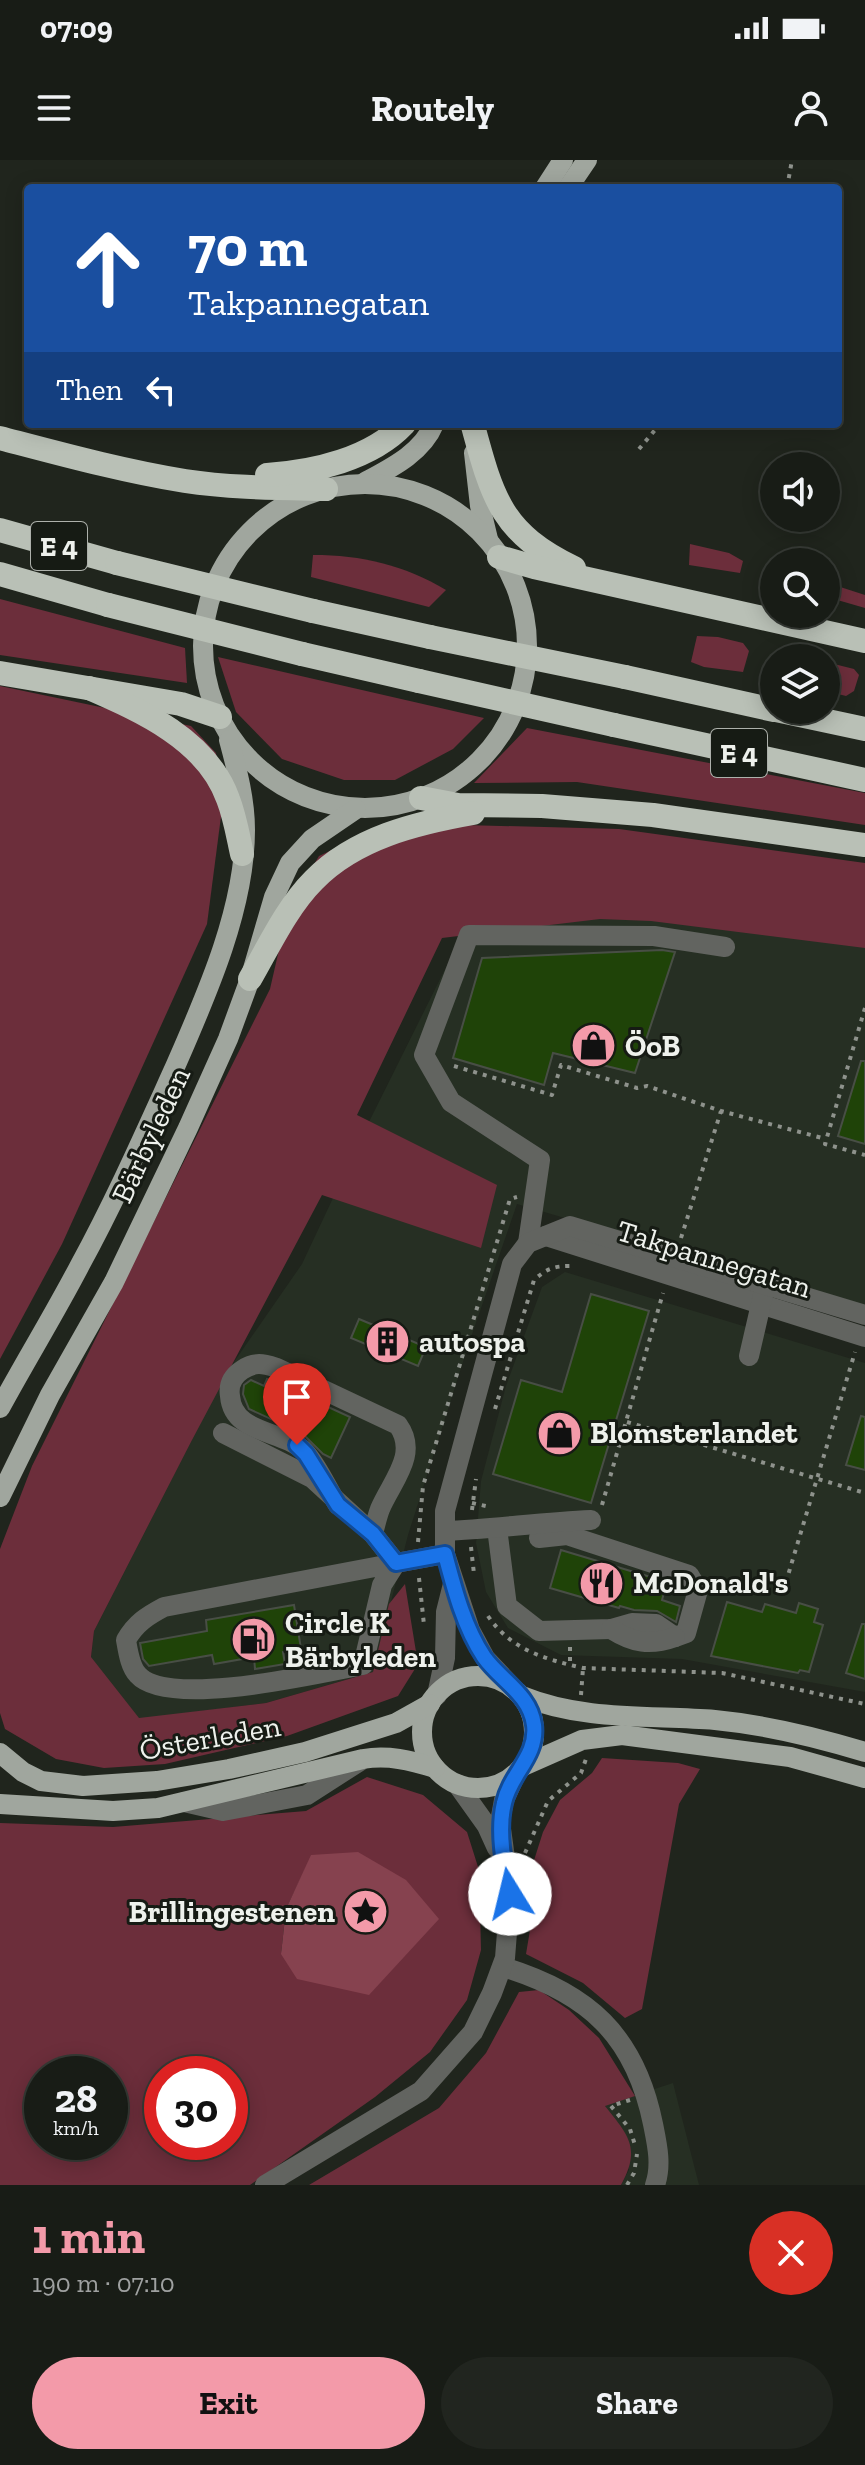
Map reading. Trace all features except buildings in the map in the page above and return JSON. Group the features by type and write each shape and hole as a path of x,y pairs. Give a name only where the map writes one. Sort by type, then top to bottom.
{"highway":[{"path":"188,481 289,474 350,459 400,428"},
{"path":"474,428 486,477 497,503 512,526 558,560 609,584"},
{"path":"0,438 127,470 188,481 326,489"},
{"name":"E 4","path":"0,530 117,563 313,611 760,707"},
{"path":"494,548 609,584 865,641"},
{"name":"E 4","path":"0,574 302,654 865,780"},
{"path":"0,673 181,704 224,727"},
{"path":"89,688 141,711 181,737 209,766 228,797 242,854"},
{"name":"E 4","path":"840,724 865,729"},
{"path":"421,798 458,805 653,815 865,845"},
{"path":"250,979 282,923 312,881 340,857 413,826 511,806"}],"main road":[{"path":"548,184 563,160"},
{"path":"571,184 587,160"},
{"path":"365,482 398,465 414,451 431,428"},
{"path":"224,727 269,779 303,799 356,809 421,798 454,781 485,756 510,721 524,684 528,661 525,625 515,586 494,548 478,495 473,428"},
{"path":"365,482 427,496 462,517 494,548"},
{"name":"Bärbyleden","path":"0,1408 81,1263 194,1023 222,948 240,879 245,831 242,787 209,689 204,664 203,632 212,588 248,533 279,507 326,489 365,482"},
{"name":"Bärbyleden","path":"0,1497 50,1395 114,1282 228,1039 250,979 274,897 290,863 312,839 356,809"},
{"path":"865,1752 812,1735 719,1720 595,1714 545,1705 496,1679 474,1676 454,1681 433,1699 423,1720 422,1737 426,1754 435,1768 457,1784 481,1788 494,1786 582,1740 622,1735 790,1757 865,1778"},
{"path":"518,1692 534,1723 534,1738 520,1770"},
{"name":"Österleden","path":"0,1753 23,1772 41,1781 83,1786 157,1781 305,1752 396,1723 433,1699"},
{"name":"Österleden","path":"0,1804 113,1811 158,1808 383,1756 435,1768"}],"street":[{"path":"518,1692 485,1658 470,1630 445,1554 445,1511 512,1264 537,1240 534,1201 540,1160 451,1102 424,1055 469,935 654,936 725,947"},
{"name":"Takpannegatan","path":"537,1240 570,1226 865,1315"},
{"name":"Takpannegatan","path":"537,1240 760,1304 860,1343"},
{"path":"749,1356 766,1284"},
{"path":"338,1505 306,1454 282,1438 244,1422 235,1411 229,1385 246,1367 260,1363 277,1368 398,1425 406,1436 406,1453 380,1509 373,1534"},
{"path":"223,1433 312,1478 373,1534 396,1563"},
{"path":"445,1531 469,1530 495,1518 537,1522 594,1512"},
{"path":"495,1518 507,1606 539,1631 611,1629 632,1623 656,1624 675,1637 686,1633 698,1590 689,1575 567,1535 539,1538"},
{"path":"396,1563 382,1585 363,1665 266,1685 165,1689 138,1676 130,1659 126,1640 133,1627 164,1607 417,1559 445,1554"},
{"path":"433,1699 445,1658 446,1612 453,1584"},
{"path":"265,2185 421,2091 473,2032 503,1967 510,1894 500,1822 504,1800 520,1770"},
{"path":"457,1784 487,1826 504,1868"},
{"path":"503,1967 549,1982 596,2014 630,2054 646,2092 658,2155 655,2185"}],"path":[{"path":"788,184 792,160"},
{"path":"639,449 657,428"},
{"path":"865,1008 825,1144 865,1155"},
{"path":"451,1066 552,1095 561,1065 637,1088 647,1086 721,1111 826,1139"},
{"path":"679,1244 721,1111"},
{"path":"425,1635 417,1559 423,1486 510,1199 518,1196 534,1201"},
{"path":"495,1409 534,1280 555,1266 583,1270"},
{"path":"594,1512 603,1506 663,1293 650,1289"},
{"path":"860,1343 865,1353"},
{"path":"783,1592 860,1343"},
{"path":"627,1422 865,1493"},
{"path":"474,1577 469,1530 478,1466"},
{"path":"472,1503 495,1518"},
{"path":"483,1603 501,1635 544,1659 583,1668 722,1673 865,1704"},
{"path":"627,2185 634,2173 637,2152 630,2129 611,2106 646,2092"}],"shaded area":[{"path":"690,544 729,553 743,561 740,573 689,565"},
{"path":"313,555 382,563 446,590 429,607 311,577"},
{"path":"840,587 865,595 865,608 840,601"},
{"path":"0,599 185,648 187,683 0,655"},
{"path":"697,636 743,643 749,651 743,672 704,667 691,662"},
{"path":"218,657 484,718 453,749 395,780 344,780 282,759 236,712"},
{"path":"840,666 854,669 859,675 854,691 846,696 840,694"},
{"path":"0,686 191,726 216,753 223,801 207,924 62,1244 0,1359"},
{"path":"527,728 865,793 865,825 577,782 474,783"},
{"path":"390,823 619,829 865,863 865,948 651,921 600,919 442,938 357,1115 497,1185 481,1248 322,1195 94,1631 91,1657 139,1718 266,1703 373,1672 389,1604 405,1584 418,1664 398,1696 287,1736 165,1764 104,1768 56,1759 5,1729 0,1713 0,1549 32,1466 270,989 289,906 319,856"},
{"path":"682,889 865,922 865,1306 517,1204 408,1535 373,1672 266,1703 139,1719 91,1658 94,1631 225,1375 302,1264 469,921"},
{"path":"565,1272 865,1363 865,1692 682,1659 561,1655 508,1628 486,1592 476,1543 481,1481 506,1386 542,1287"},
{"path":"602,1758 678,1763 700,1769 679,1804 642,2009 625,2018 583,1983 526,1954 534,1906 529,1876 543,1832 560,1800 592,1773"},
{"path":"367,1777 423,1795 467,1832 479,1870 481,1950 467,2000 430,2052 375,2097 250,2185 0,2185 0,1823 113,1827 306,1811","holes":["312,1855 281,1954 286,1909"]},
{"path":"358,1852 406,1880 439,1919 369,1995 297,1979 281,1954 286,1909 311,1855"},
{"path":"539,1990 569,2010 599,2038 635,2096 605,2106 630,2143 630,2161 621,2185 309,2185 439,2108 486,2053 519,1992"},
{"path":"673,2083 699,2185 621,2185 629,2170 605,2105"}],"place":[{"name":"ÖoB","path":"594,1046"},
{"name":"autospa","path":"388,1342"},
{"name":"Blomsterlandet","path":"559,1433"},
{"name":"McDonald's","path":"602,1583"},
{"name":"Circle K Bärbyleden","path":"254,1640"},
{"name":"Brillingestenen","path":"366,1912"}],"route":[{"path":"297,1445 338,1505 373,1534 396,1563 445,1554 470,1630 485,1658 522,1696 529,1709 534,1723 531,1753 516,1774 504,1800 500,1822 510,1894"}]}
